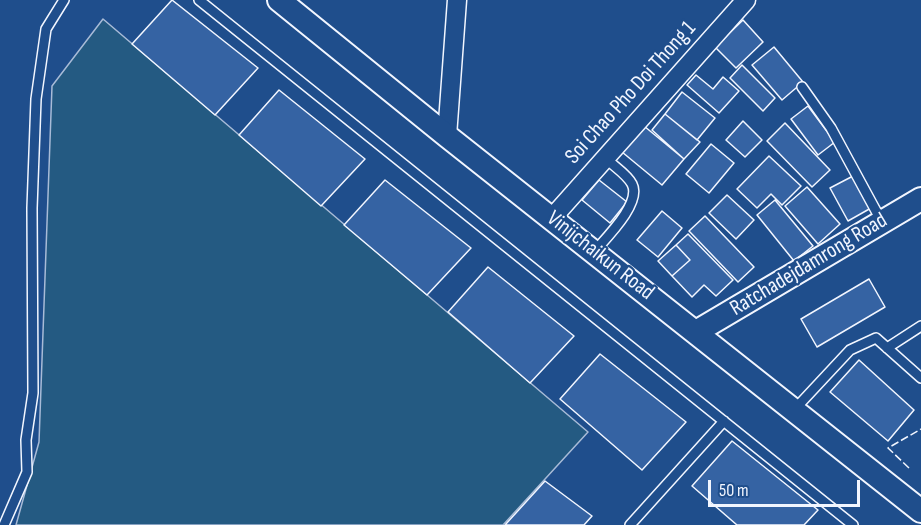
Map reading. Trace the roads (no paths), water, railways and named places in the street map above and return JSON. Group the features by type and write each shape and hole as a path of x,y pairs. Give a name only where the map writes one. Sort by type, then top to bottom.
{"street":[{"name":"Vinijchaikun Road","path":"279,0 447,136 919,506"},
{"path":"447,136 457,0"},
{"name":"Soi Chao Pho Doi Thong 1","path":"552,218 746,0"},
{"name":"Ratchadejdamrong Road","path":"696,332 921,199"}],"lane":[{"path":"4,525 27,472 26,440 33,393 32,208 36,99 46,29 64,0"},
{"path":"199,0 853,525"},
{"path":"802,87 831,128 882,222"},
{"path":"594,252 630,207 634,194 632,184 611,163"},
{"path":"887,348 921,326"},
{"path":"794,410 850,350 876,338 921,378"},
{"path":"630,525 724,421"}]}
